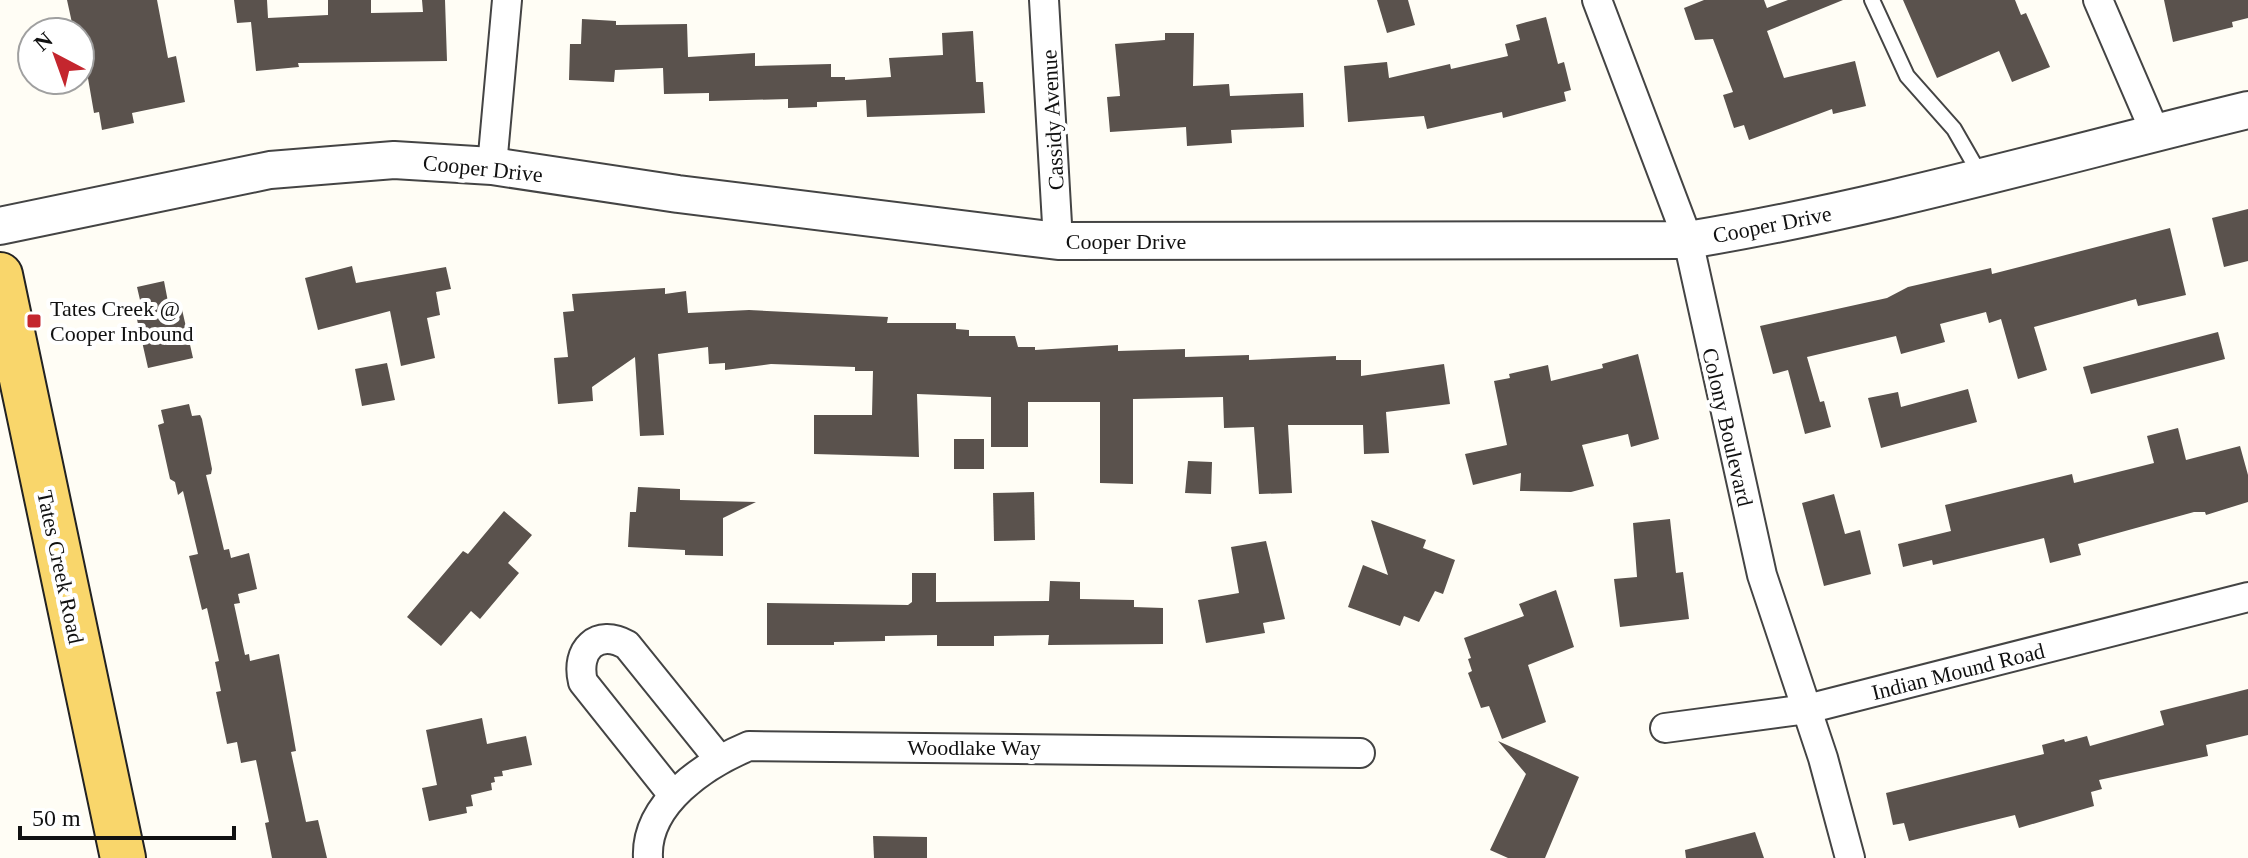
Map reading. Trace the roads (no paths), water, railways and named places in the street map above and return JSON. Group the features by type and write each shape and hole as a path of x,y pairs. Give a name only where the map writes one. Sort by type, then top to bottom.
{"main road":[{"name":"Tates Creek Road","path":"0,275 123,858"}],"street":[{"path":"492,166 507,0"},
{"name":"Cassidy Avenue","path":"1044,0 1058,241"},
{"name":"Colony Boulevard","path":"1597,0 1688,240 1762,575 1807,709 1850,858"},
{"path":"2098,0 2155,132"},
{"name":"Cooper Drive","path":"0,226 270,170 394,160 492,166 678,194 1058,241 1688,240 1768,227 2248,110"},
{"name":"Indian Mound Road","path":"1665,728 1807,709 2248,597"},
{"path":"673,795 583,682 579,668 583,651 598,638 614,637 627,645 719,759"},
{"name":"Woodlake Way","path":"648,858 656,825 673,795 719,759 749,746 1360,753"}],"lane":[{"path":"1872,0 1907,76 1954,129 1981,176"}],"place":[{"name":"Tates Creek @ Cooper Inbound","path":"34,321"}]}
